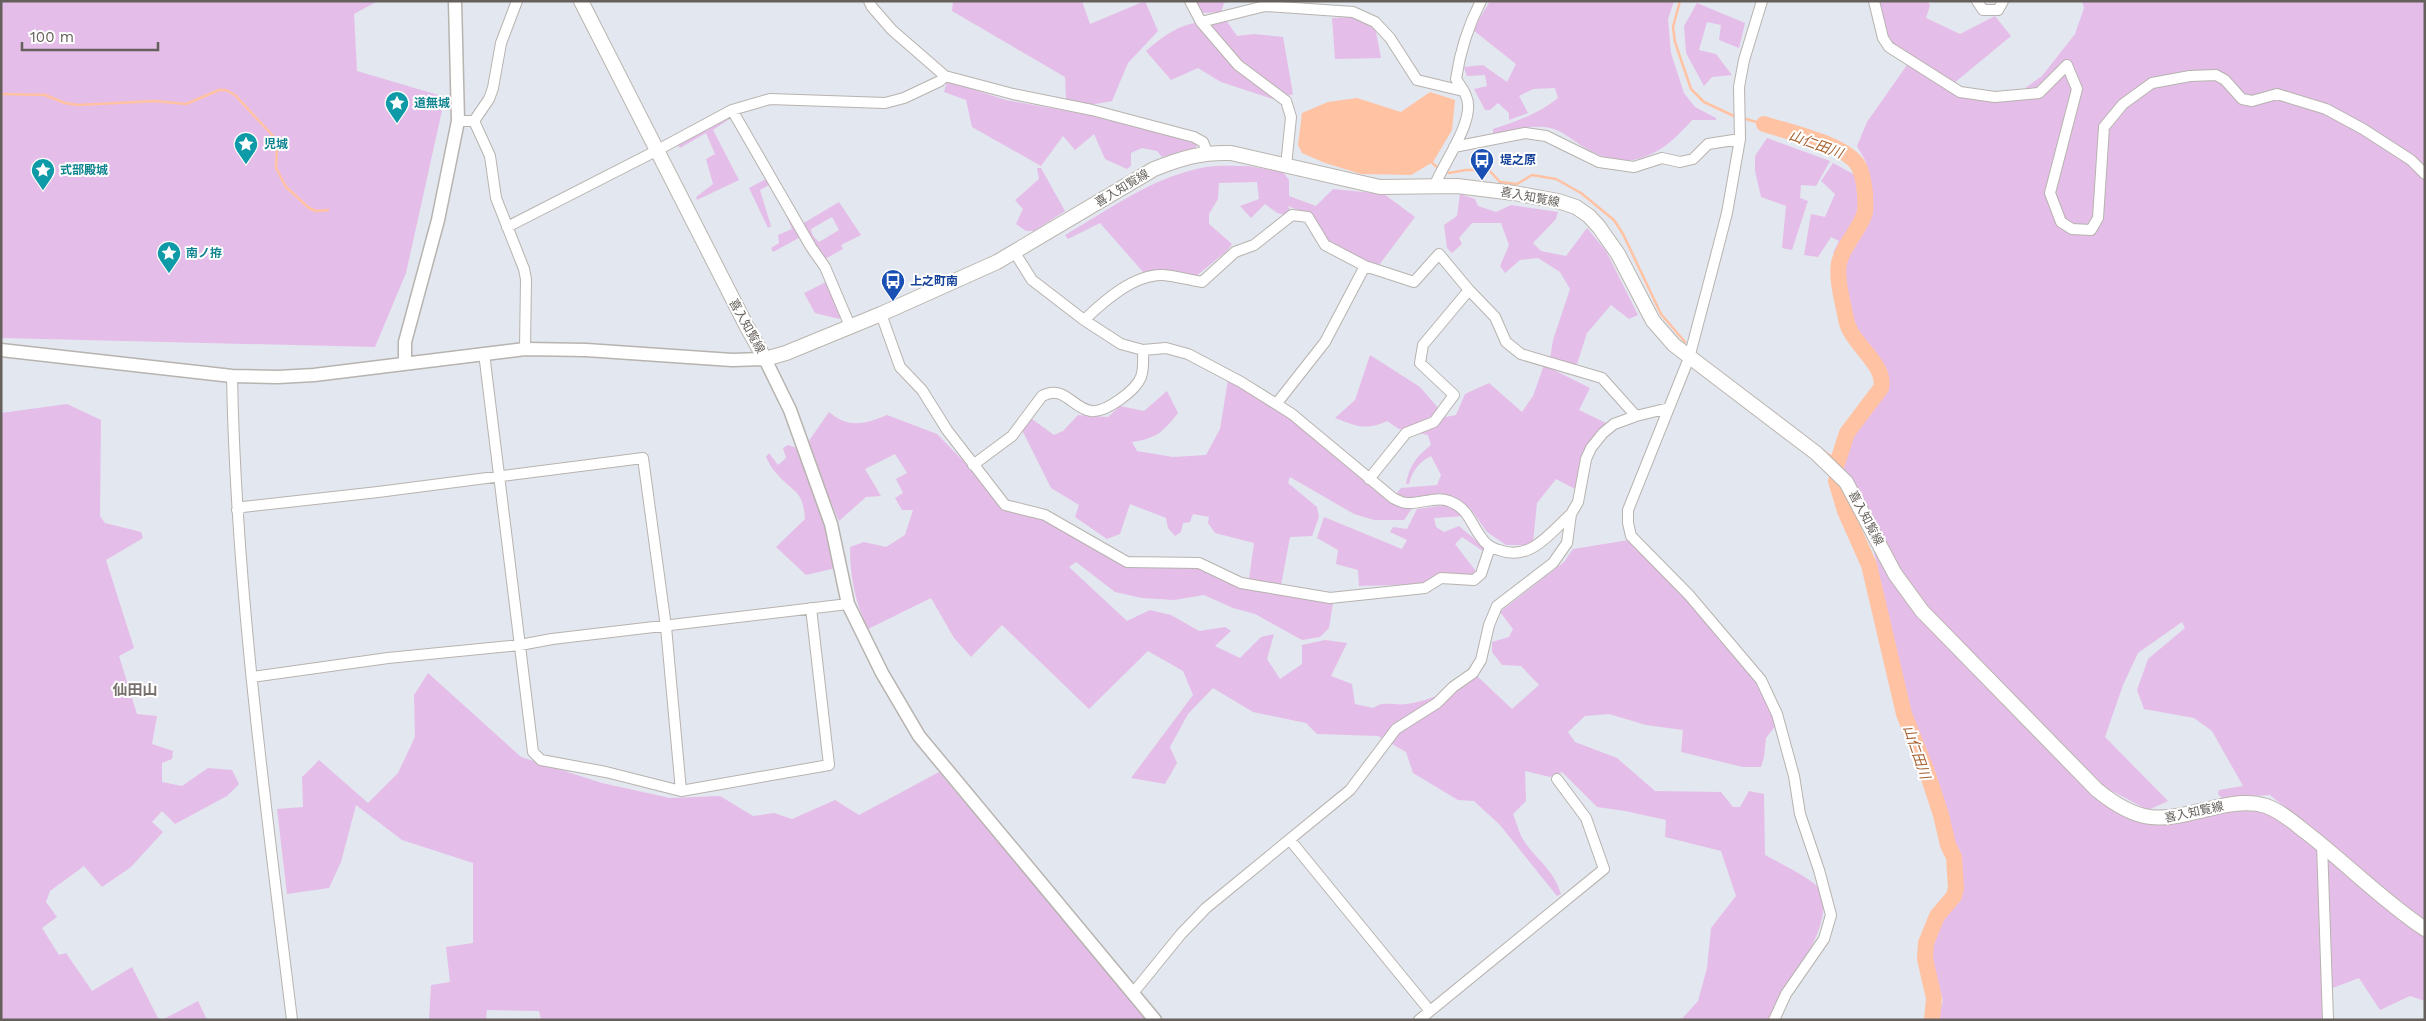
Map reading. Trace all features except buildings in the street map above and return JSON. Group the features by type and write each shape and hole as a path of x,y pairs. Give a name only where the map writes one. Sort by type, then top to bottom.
{"main road":[{"name":"喜入知覧線","path":"581,1 765,359 786,353 881,314 1014,253 1154,169 1180,158 1207,152 1231,154 1380,186 1435,185 1478,187 1558,201 1576,207 1589,216 1599,227 1618,254 1653,321 1689,358 1816,454 1846,482 1895,574 1922,611 2090,783 2114,804 2141,817 2158,819 2176,817 2239,802 2266,806 2279,812 2322,844 2425,930"}],"street":[{"path":"405,364 405,342 438,220 458,121 456,1"},
{"path":"474,121 489,98 493,88 501,43 517,1"},
{"path":"870,1 872,7 892,30 945,76 1014,94 1092,110 1194,137 1203,142 1207,152"},
{"path":"1190,1 1201,22 1238,65 1286,100 1291,117 1286,166"},
{"path":"1435,185 1466,121 1467,97 1456,79 1458,62 1471,20 1481,1"},
{"path":"1762,1 1744,60 1739,87 1738,124 1740,139 1727,213 1689,358 1628,510 1628,523 1631,536 1689,595 1761,680 1777,714 1794,776 1800,814 1829,903 1830,926 1824,939 1786,994 1774,1020"},
{"path":"1874,1 1883,38 1889,47 1960,92 1995,97 2039,93 2067,65 2077,90 2050,193 2061,222 2072,229 2090,230 2098,218 2104,127 2123,104 2152,83 2190,76 2216,75 2242,99 2252,101 2277,94 2326,109 2363,129 2411,160 2425,174"},
{"path":"1977,1 1983,10 1998,10 2004,1"},
{"path":"1201,22 1265,6 1353,12 1374,22 1390,38 1417,80 1463,91"},
{"path":"506,227 657,151 732,110 770,99 884,103 904,98 940,81 945,76"},
{"path":"732,110 810,247 825,267 850,326"},
{"path":"458,121 474,121"},
{"path":"474,121 490,156 496,198 526,279 525,349"},
{"path":"1454,147 1525,133 1546,136 1599,162 1634,167 1662,158 1680,162 1693,160 1708,144 1740,139"},
{"path":"1084,320 1101,304 1140,279 1162,275 1202,282 1234,252 1254,245 1292,215 1308,217 1324,245 1364,266 1414,282 1439,254 1495,317 1506,342 1521,354 1602,378 1636,416"},
{"path":"1014,253 1032,280 1084,320 1121,344 1143,350 1166,348 1188,354 1277,403 1393,498 1406,503 1434,500 1448,501 1467,512 1481,538 1490,547 1509,554 1523,554 1535,547 1571,514 1578,502 1586,459 1591,448 1603,433 1614,424 1636,416 1669,408"},
{"path":"1277,403 1325,342 1364,266"},
{"path":"1369,479 1406,433 1434,422 1454,395 1420,363 1423,345 1469,290"},
{"path":"881,314 900,367 922,390 947,430 1005,505 1045,515 1127,562 1199,563 1241,583 1330,598 1425,588 1442,578 1474,580 1481,574 1490,547"},
{"path":"1,350 232,376 314,375 525,349 586,350 732,360 765,359 790,410 831,524 848,604 882,673 919,736 1154,1020"},
{"path":"974,465 1012,436 1042,396 1048,393 1056,392 1090,411 1101,410 1116,402 1138,382 1142,375 1143,350"},
{"path":"484,353 533,752 541,760 600,771 682,791 830,765 811,608"},
{"path":"232,376 237,510 252,676 292,1020"},
{"path":"237,510 243,507 378,492 643,458 666,627 682,791"},
{"path":"1133,993 1181,934 1206,908 1350,790 1396,729 1437,703 1453,687 1473,673 1481,660 1489,625 1497,606 1552,563 1567,543 1571,514"},
{"path":"252,676 388,658 520,645 552,639 848,604"},
{"path":"1420,1020 1604,868 1586,818 1557,779"},
{"path":"1290,840 1430,1011"},
{"path":"2322,844 2328,1020"}],"shaded area":[{"path":"1,1 378,1 354,14 357,71 445,97 406,273 375,347 1,338"},
{"path":"953,1 1082,1 1090,24 1145,1 1158,31 1128,63 1112,101 1090,105 1066,99 1065,77 952,11"},
{"path":"1193,1 1234,1 1224,3 1221,12 1200,13"},
{"path":"1490,1 1674,1 1668,19 1671,53 1684,93 1695,107 1716,118 1716,120 1692,120 1669,143 1657,151 1631,160 1617,160 1603,156 1587,149 1559,131 1550,128 1529,127 1493,135 1493,129 1527,116 1558,98 1555,88 1533,89 1519,96 1528,113 1509,120 1509,113 1498,103 1490,110 1485,110 1474,89 1487,86 1485,75 1467,76 1464,67 1483,65 1507,82 1516,64 1473,30"},
{"path":"1878,1 1927,1 1930,5 1926,18 1960,34 1995,16 2011,36 1953,84 1891,45"},
{"path":"2082,1 2425,1 2425,922 2270,795 2222,798 2218,794 2219,790 2243,786 2212,731 2194,718 2144,709 2137,690 2148,659 2185,628 2182,622 2138,653 2123,685 2105,737 2168,801 2148,810 2097,783 2091,788 2121,814 2146,823 2245,808 2271,812 2375,894 2425,938 2425,1001 2410,996 2380,1010 2359,978 2322,992 2325,1020 1930,1020 1940,1011 1943,1000 1928,950 1935,926 1960,893 1958,855 1940,795 1911,718 1861,494 1839,469 1844,449 1885,390 1885,370 1852,331 1843,262 1833,253 1839,241 1831,237 1818,257 1804,255 1811,214 1825,217 1835,194 1821,181 1833,163 1857,176 1867,171 1866,162 1857,146 1867,122 1907,65 1961,98 2011,98 2042,76 2075,34 2084,8"},
{"path":"1697,3 1745,23 1739,48 1719,40 1721,25 1707,22 1699,50 1716,54 1732,75 1712,77 1704,86 1686,53 1684,26"},
{"path":"1350,17 1368,22 1375,27 1381,58 1335,59 1332,18"},
{"path":"1226,20 1237,36 1254,34 1283,37 1293,94 1276,100 1221,82 1198,68 1171,80 1146,51 1174,30 1202,22"},
{"path":"947,81 1006,100 1089,115 1196,143 1196,149 1162,157 1157,151 1142,148 1131,153 1131,166 1127,169 1105,159 1094,134 1075,150 1063,136 1041,166 972,127 966,100 944,92"},
{"path":"1430,92 1455,100 1452,130 1433,162 1411,175 1361,174 1325,163 1302,153 1298,145 1302,113 1328,102 1357,98 1401,112"},
{"path":"730,116 731,118 713,130 739,180 697,200 696,197 713,184 706,159 715,154 706,133 680,148 678,145"},
{"path":"1767,138 1830,161 1816,186 1801,185 1800,198 1808,201 1792,250 1782,248 1786,206 1761,197 1755,171 1755,156"},
{"path":"1248,166 1283,172 1289,180 1289,196 1316,206 1333,189 1384,194 1415,217 1379,265 1357,260 1343,248 1328,245 1311,215 1288,206 1291,212 1285,215 1277,213 1265,204 1251,218 1240,206 1259,199 1257,182 1219,183 1218,199 1209,214 1209,224 1232,244 1227,251 1195,277 1172,270 1143,272 1100,223 1068,239 1065,235 1133,195 1168,178 1206,167"},
{"path":"1037,168 1041,168 1065,211 1034,231 1026,231 1016,224 1023,209 1015,200 1039,179"},
{"path":"766,179 769,185 760,190 771,226 768,228 749,188"},
{"path":"1460,194 1475,199 1478,206 1496,212 1511,205 1558,212 1556,219 1533,243 1541,251 1566,256 1587,228 1606,251 1638,315 1629,319 1611,305 1587,333 1576,367 1550,359 1553,340 1570,289 1560,272 1538,258 1520,260 1505,273 1500,266 1509,245 1501,223 1472,223 1459,238 1462,244 1452,253 1447,248 1444,225 1457,216"},
{"path":"839,202 861,235 841,245 843,249 823,260 806,234 773,252 771,248 779,243 778,235 792,229 783,207 802,224","holes":["832,217 839,230 819,242 813,236 811,229"]},
{"path":"826,282 842,316 839,319 815,313 804,293"},
{"path":"1370,355 1420,387 1446,417 1456,415 1465,394 1489,383 1522,412 1533,396 1544,365 1590,388 1579,410 1606,423 1585,448 1577,490 1556,479 1537,503 1533,542 1527,545 1506,545 1487,532 1470,508 1441,493 1409,498 1396,494 1401,488 1437,485 1441,475 1431,456 1420,464 1414,471 1409,484 1406,484 1414,462 1431,445 1428,435 1399,429 1387,421 1367,427 1335,418 1355,400"},
{"path":"1228,380 1278,408 1390,503 1413,507 1404,520 1374,520 1354,514 1290,477 1288,483 1317,507 1319,517 1312,536 1290,537 1281,585 1249,579 1254,543 1215,533 1208,523 1209,517 1193,514 1190,522 1183,523 1181,532 1175,536 1168,528 1166,518 1130,504 1120,534 1107,539 1075,517 1079,505 1051,488 1022,430 1032,419 1054,435 1063,431 1078,415 1108,417 1120,406 1144,411 1167,391 1178,413 1159,433 1132,442 1137,451 1173,457 1206,455 1220,429"},
{"path":"67,404 101,420 100,516 105,523 141,532 143,538 106,560 134,648 119,656 137,714 157,716 152,744 173,751 172,759 162,763 162,782 182,786 208,768 232,770 239,784 227,796 175,824 162,811 152,822 163,832 131,867 102,887 84,866 50,891 46,902 57,917 42,928 59,955 66,953 92,991 132,967 159,1020 1,1020 1,413"},
{"path":"829,412 850,423 871,421 887,415 937,434 971,469 1002,508 1043,519 1107,556 1197,566 1333,603 1329,628 1320,637 1302,640 1255,614 1233,608 1204,595 1174,600 1142,598 1115,592 1076,562 1069,567 1127,621 1150,610 1171,615 1199,631 1225,627 1231,631 1215,646 1240,658 1261,637 1274,634 1267,659 1280,679 1302,664 1302,645 1325,640 1347,643 1331,676 1352,684 1355,704 1373,708 1381,704 1407,704 1426,700 1452,690 1477,676 1512,709 1539,685 1521,666 1502,665 1492,652 1492,642 1509,637 1513,629 1500,612 1564,562 1573,549 1629,540 1693,606 1760,686 1777,724 1766,738 1761,767 1743,767 1681,752 1683,730 1646,725 1609,714 1585,716 1568,732 1575,742 1617,758 1655,791 1721,792 1733,807 1740,807 1749,791 1764,794 1765,855 1800,874 1817,886 1823,900 1822,916 1817,935 1808,954 1768,1020 1681,1020 1698,1001 1707,968 1711,928 1736,896 1721,851 1665,837 1666,820 1597,807 1562,772 1550,777 1525,771 1526,801 1513,814 1526,844 1553,877 1561,894 1557,896 1500,825 1474,801 1458,800 1413,773 1406,752 1378,736 1317,734 1306,723 1253,712 1213,688 1188,714 1170,747 1177,763 1165,784 1131,778 1193,695 1183,671 1148,651 1089,709 1002,625 971,657 954,638 931,598 868,629 854,589 850,547 864,542 886,547 905,535 913,510 902,510 895,498 903,493 896,479 907,473 895,454 865,469 881,496 866,497 839,521 806,445"},
{"path":"788,445 797,448 828,527 836,568 806,575 776,547 805,519 802,502 796,492 775,472 766,457 769,453 778,465 786,458 783,448"},
{"path":"1446,505 1466,516 1434,518 1436,527 1444,532 1459,526 1485,548 1483,551 1462,537 1455,544 1475,570 1473,576 1424,584 1359,586 1358,570 1336,564 1338,550 1317,538 1324,517 1402,549 1407,540 1390,532 1393,527 1407,529 1417,509"},
{"path":"428,673 521,757 602,783 670,798 720,796 753,816 774,813 792,819 835,800 859,815 939,772 1148,1020 541,1020 539,1011 487,1010 486,1020 429,1020 431,985 450,982 446,947 473,943 473,863 402,840 356,805 341,862 329,888 287,894 277,809 303,807 302,777 319,760 368,803 398,773 415,737 414,695"},
{"path":"198,1001 207,1020 162,1020"}],"waterway":[{"name":"山仁田川","path":"1680,1 1673,27 1675,42 1691,89 1704,102 1736,117"},
{"path":"1,94 45,95 65,103 78,105 155,101 186,104 219,90 226,90 235,95 273,136 277,148 276,168 286,187 309,208 316,211 328,210"},
{"name":"山仁田川","path":"1742,118 1764,124"},
{"name":"山仁田川","path":"1764,124 1830,145 1852,159 1859,167 1863,180 1865,212 1863,219 1841,256 1838,277 1849,328 1879,371 1881,388 1847,433 1837,464"},
{"path":"1430,161 1437,167"},
{"path":"1446,171 1449,173 1466,170 1489,170 1500,182 1517,184 1532,175 1556,179 1581,193 1614,220 1623,234 1661,314 1685,342"},
{"path":"1822,450 1838,461"},
{"name":"山仁田川","path":"1836,481 1845,511 1869,565 1904,714 1926,769 1941,815 1948,845 1954,857 1956,888 1954,896 1937,916 1926,943 1925,959 1934,998 1932,1020"}],"place":[{"name":"道無城","path":"397,124"},
{"name":"児城","path":"246,165"},
{"name":"堤之原","path":"1482,181"},
{"name":"式部殿城","path":"43,191"},
{"name":"南ノ拵","path":"169,274"},
{"name":"上之町南","path":"893,302"}],"district":[{"name":"仙田山","path":"135,690"}]}
